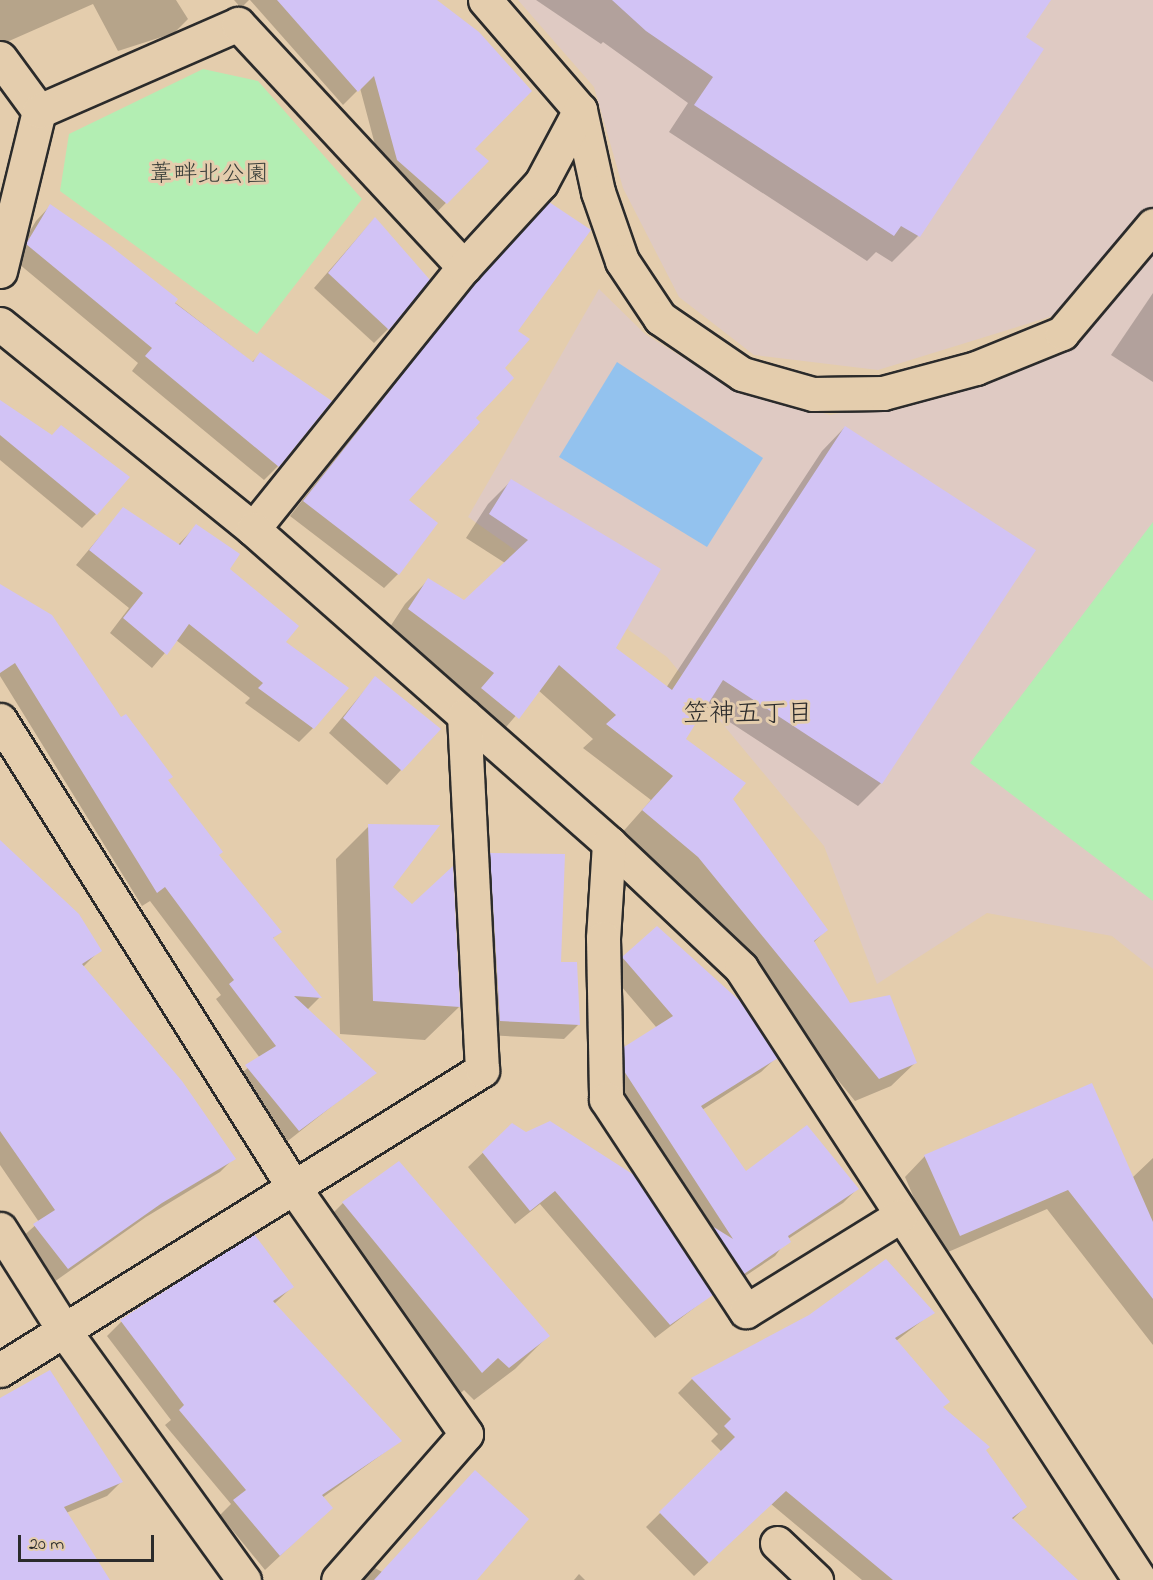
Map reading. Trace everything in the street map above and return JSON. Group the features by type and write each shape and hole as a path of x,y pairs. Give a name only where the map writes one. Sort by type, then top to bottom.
{"street":[{"path":"485,0 580,110 598,192 622,261 660,318 742,374 813,394 883,393 976,368 1062,333 1153,225"},
{"path":"39,111 238,24 464,267"},
{"path":"0,58 39,111"},
{"path":"253,529 464,267 541,183 580,110"},
{"path":"0,271 39,111"},
{"path":"0,324 253,529 609,843 741,968 900,1216 1140,1580"},
{"path":"0,1370 482,1070 464,715"},
{"path":"0,720 294,1188 465,1434 338,1580"},
{"path":"609,843 603,938 606,1099 746,1311 900,1216"},
{"path":"0,1229 64,1332 244,1580"},
{"path":"777,1543 816,1580"}],"shaded area":[{"path":"518,0 1153,0 1153,207 1056,315 878,370 754,355 679,297 623,188 594,87"},
{"path":"1153,251 1153,969 1112,936 987,913 877,984 824,846 667,657 468,517 599,289 645,334 732,388 830,415 961,390 1077,343"}],"green space":[{"name":"葦畔北公園","path":"203,69 258,81 362,199 257,334 60,191 69,134"},
{"path":"1153,522 1153,901 970,763"}],"water":[{"path":"617,362 763,458 707,547 559,457"}],"building":[{"path":"277,0 437,0 479,32 532,91 475,149 489,161 447,204 397,160 374,76 358,92"},
{"path":"612,0 1051,0 1026,37 1044,49 920,237 901,226 894,236 694,105 713,77 646,31"},
{"path":"549,202 591,230 518,331 530,339 505,368 514,378 476,418 480,422 409,500 438,523 399,575 303,501 478,279"},
{"path":"50,204 108,244 178,299 175,303 253,362 260,352 332,401 279,467 145,356 152,348 26,244"},
{"path":"375,217 430,280 389,330 328,273"},
{"path":"0,400 52,435 61,425 130,477 97,515 0,435"},
{"path":"845,426 1036,550 882,784 723,680 686,739 746,783 733,799 828,930 814,941 850,1003 890,995 917,1063 879,1079 698,857 642,810 673,776 606,724 616,715 559,665 519,719 481,688 494,673 408,609 428,578 464,600 528,540 489,514 511,479 661,569 616,648 672,690"},
{"path":"123,507 180,545 196,524 240,554 230,569 299,626 286,642 349,688 314,729 258,688 263,683 189,624 167,655 123,618 143,593 89,550"},
{"path":"0,584 52,615 121,717 126,714 173,777 168,780 223,852 219,855 282,932 273,938 322,998 294,996 377,1073 299,1131 245,1065 276,1046 229,984 234,980 165,887 157,893 15,663 0,673"},
{"path":"375,676 441,729 402,771 343,718"},
{"path":"368,824 440,825 393,887 412,904 453,866 460,1007 373,1001"},
{"path":"0,840 79,914 102,951 82,964 182,1081 236,1159 162,1203 68,1269 33,1224 55,1210 0,1131"},
{"path":"490,853 565,854 561,962 577,962 580,1025 500,1021"},
{"path":"657,926 741,1002 778,1058 701,1106 746,1171 807,1125 859,1189 788,1236 791,1242 744,1274 712,1226 733,1239 624,1071 624,1047 673,1016 622,957"},
{"path":"1092,1083 1153,1222 1153,1299 1068,1190 960,1236 924,1155"},
{"path":"550,1121 634,1175 713,1295 670,1325 555,1191 530,1211 482,1152 512,1123 526,1132"},
{"path":"399,1161 550,1336 509,1368 498,1358 482,1373 342,1202"},
{"path":"254,1234 294,1287 273,1301 402,1441 322,1495 333,1508 280,1556 233,1500 246,1490 179,1410 184,1405 120,1320"},
{"path":"886,1259 935,1313 895,1338 950,1402 943,1407 990,1447 986,1450 1027,1507 1012,1518 1078,1580 893,1580 786,1491 709,1563 659,1512 735,1437 724,1426 731,1419 691,1378 809,1315"},
{"path":"50,1370 123,1482 64,1507 110,1580 0,1580 0,1398"},
{"path":"475,1470 529,1519 477,1580 374,1580"}],"district":[{"name":"笠神五丁目","path":"748,716"}]}
